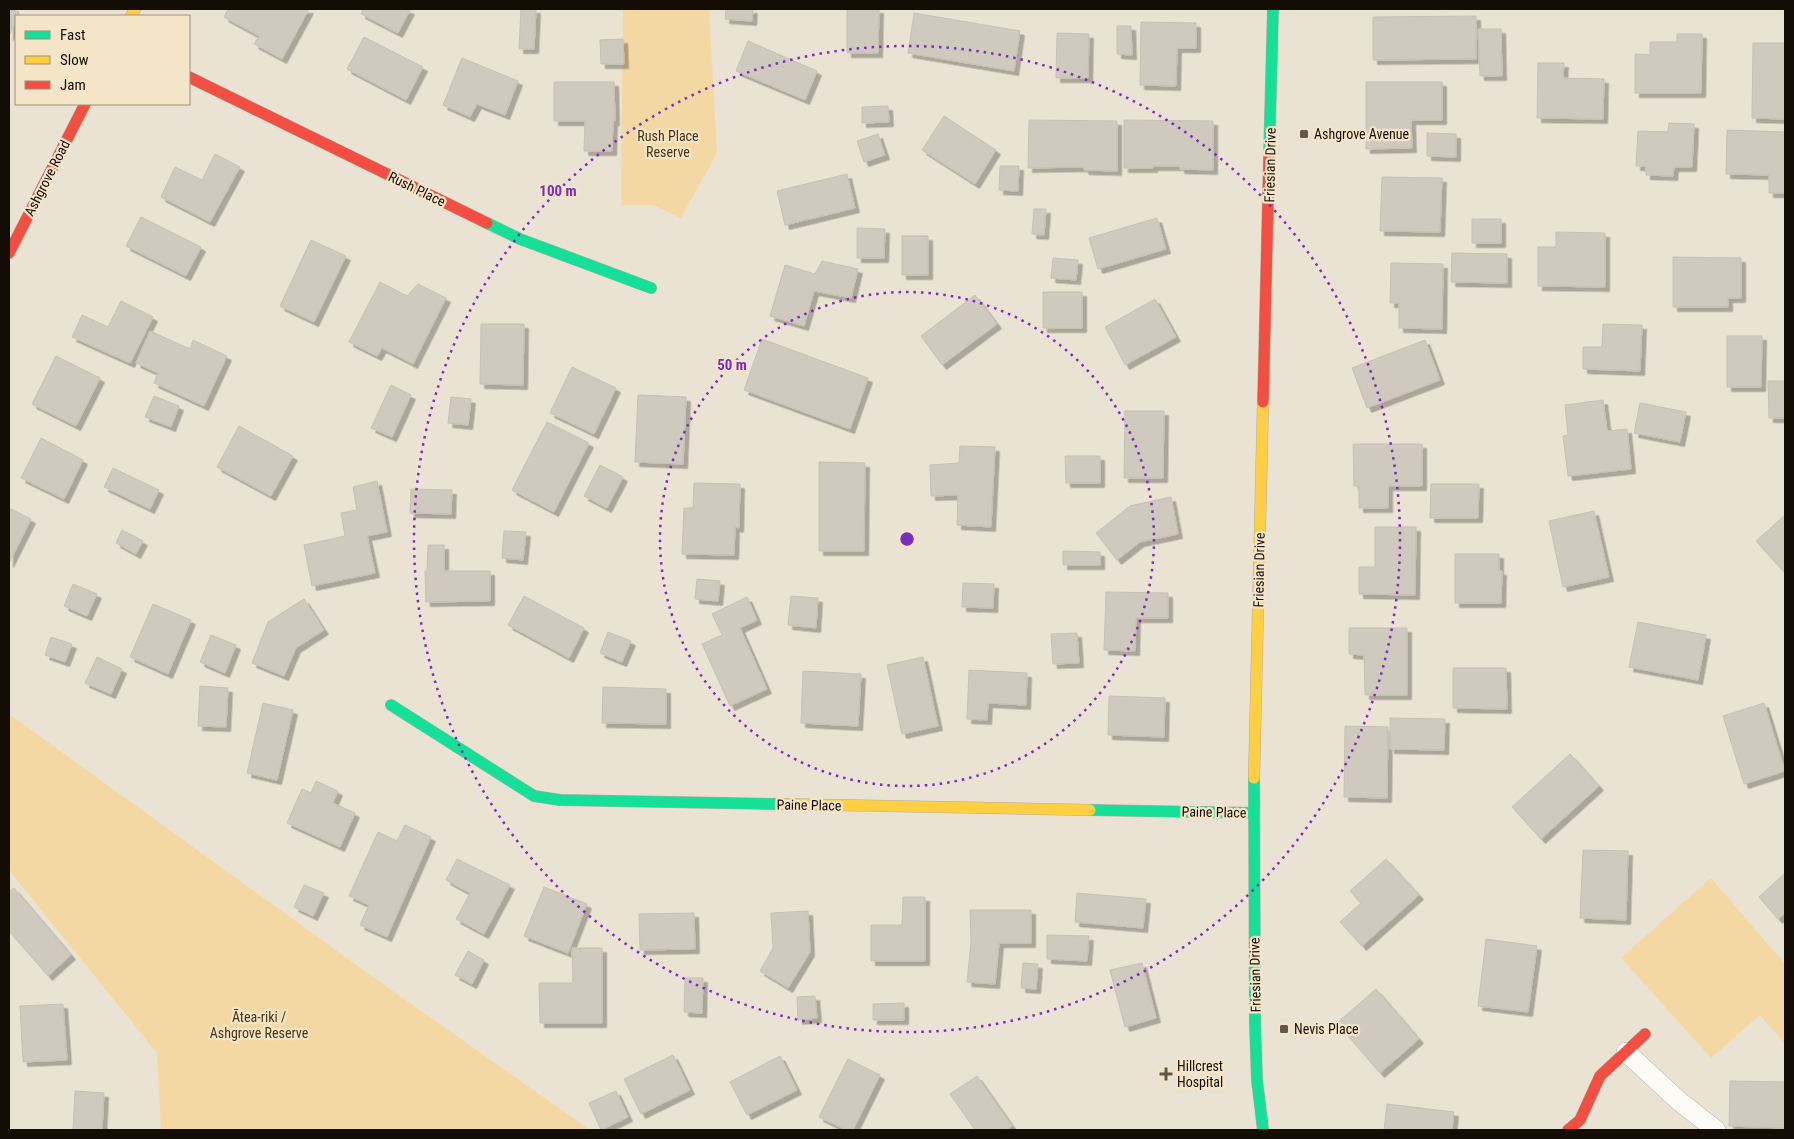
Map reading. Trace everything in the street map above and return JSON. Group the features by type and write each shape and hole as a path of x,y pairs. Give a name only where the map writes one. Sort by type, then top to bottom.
{"street":[{"name":"Friesian Drive","path":"1263,1130 1256,1062 1253,813 1273,9"},
{"name":"Rush Place","path":"190,77 520,239 651,288"},
{"name":"Ashgrove Road","path":"9,253 84,105"},
{"name":"Paine Place","path":"391,705 534,796 560,800 1253,813"},
{"path":"1568,1130 1580,1120 1600,1076 1645,1034"}],"lane":[{"path":"1626,1052 1679,1101 1716,1130"}],"green space":[{"name":"Rush Place Reserve","path":"623,9 709,9 717,153 681,218 653,205 621,205"},
{"name":"Ātea-riki / Ashgrove Reserve","path":"9,714 373,977 590,1130 161,1130 157,1053 9,870"},
{"path":"1711,878 1785,964 1785,1044 1760,1015 1711,1058 1621,958"}],"building":[{"path":"9,9 19,12 18,15 15,15 15,22 9,36"},
{"path":"228,9 309,9 282,59 254,44 259,36 224,17"},
{"path":"363,9 410,10 398,33 361,14"},
{"path":"521,9 536,9 534,49 519,49"},
{"path":"726,9 753,9 752,21 725,19"},
{"path":"847,9 879,9 878,53 847,53"},
{"path":"914,13 1020,31 1014,71 908,53"},
{"path":"1476,16 1476,59 1373,60 1373,17"},
{"path":"1141,22 1196,23 1196,48 1177,48 1176,86 1140,85"},
{"path":"1117,26 1131,26 1132,55 1117,54"},
{"path":"1478,29 1501,29 1502,76 1480,76"},
{"path":"1057,33 1089,34 1088,78 1056,78"},
{"path":"1677,34 1702,34 1701,93 1635,93 1635,54 1650,55 1650,42 1677,42"},
{"path":"364,37 423,67 406,100 347,69"},
{"path":"623,39 624,64 601,64 600,40"},
{"path":"748,41 817,71 805,100 736,71"},
{"path":"1753,43 1785,43 1785,119 1752,118"},
{"path":"462,58 518,81 505,115 477,104 470,117 443,105"},
{"path":"1538,63 1564,63 1563,78 1604,79 1603,119 1537,118"},
{"path":"554,82 614,82 615,121 613,121 612,151 584,151 585,121 554,121"},
{"path":"1366,82 1442,82 1442,120 1411,120 1412,148 1366,149"},
{"path":"888,106 889,122 862,123 862,107"},
{"path":"944,116 996,150 975,184 922,150"},
{"path":"1029,120 1117,121 1117,171 1084,170 1084,167 1028,168"},
{"path":"1124,120 1213,121 1213,170 1180,169 1180,166 1124,168"},
{"path":"1669,123 1694,124 1692,167 1674,167 1673,176 1646,175 1646,166 1636,166 1638,131 1668,132"},
{"path":"1727,130 1785,132 1785,193 1769,193 1769,175 1726,174"},
{"path":"1427,133 1456,134 1456,157 1427,156"},
{"path":"878,134 885,155 864,162 857,141"},
{"path":"215,154 240,167 210,222 161,197 175,167 202,180"},
{"path":"1000,166 1019,166 1018,191 999,190"},
{"path":"847,174 855,208 785,225 777,191"},
{"path":"1382,177 1442,178 1440,232 1380,231"},
{"path":"1034,209 1046,209 1044,235 1032,234"},
{"path":"141,217 201,247 186,276 126,246"},
{"path":"1157,218 1166,249 1098,269 1089,238"},
{"path":"1472,219 1501,219 1501,243 1472,243"},
{"path":"857,228 885,229 884,258 857,258"},
{"path":"1556,232 1605,233 1605,287 1538,286 1538,247 1556,247"},
{"path":"902,236 928,236 928,275 902,275"},
{"path":"311,240 346,256 314,322 280,306"},
{"path":"1452,253 1507,254 1507,283 1451,282"},
{"path":"1673,257 1741,258 1741,298 1728,298 1728,307 1673,307"},
{"path":"1053,258 1078,260 1076,280 1051,278"},
{"path":"822,261 858,269 851,298 814,291 804,326 770,316 785,265 815,274"},
{"path":"1391,263 1443,264 1442,329 1399,328 1399,303 1390,303"},
{"path":"380,282 407,296 418,284 446,298 413,364 382,348 377,356 349,342"},
{"path":"1043,292 1082,292 1082,328 1043,328"},
{"path":"975,295 997,324 942,365 921,336"},
{"path":"1155,299 1176,337 1125,365 1105,327"},
{"path":"121,301 153,317 130,363 72,337 82,315 108,327"},
{"path":"481,324 524,324 523,385 480,384"},
{"path":"1603,324 1642,325 1640,371 1583,369 1583,347 1602,347"},
{"path":"150,331 190,349 193,340 227,356 204,406 154,383 158,373 136,363"},
{"path":"1727,336 1762,336 1761,387 1727,387"},
{"path":"762,339 868,378 850,429 744,390"},
{"path":"1425,340 1440,380 1367,408 1352,368"},
{"path":"56,356 100,378 76,426 32,404"},
{"path":"572,367 616,388 594,434 550,413"},
{"path":"1768,381 1785,381 1785,418 1769,418"},
{"path":"391,385 411,395 392,437 371,428"},
{"path":"638,395 686,397 683,464 635,462"},
{"path":"154,396 179,406 171,427 145,417"},
{"path":"451,397 471,399 468,425 448,423"},
{"path":"1603,400 1607,431 1627,429 1631,469 1568,476 1563,436 1568,435 1565,405"},
{"path":"1640,403 1686,412 1680,442 1634,433"},
{"path":"1125,411 1164,411 1163,478 1124,478"},
{"path":"547,422 589,443 554,512 512,490"},
{"path":"239,426 293,456 271,496 217,467"},
{"path":"41,438 83,460 64,499 21,478"},
{"path":"1353,444 1422,444 1422,486 1388,486 1388,508 1359,508 1359,486 1354,486"},
{"path":"960,446 995,447 991,527 957,525 958,495 931,496 930,465 959,463"},
{"path":"1065,456 1100,456 1100,483 1066,483"},
{"path":"819,462 865,463 864,551 819,551"},
{"path":"600,465 623,477 607,508 584,496"},
{"path":"113,468 159,490 150,509 104,487"},
{"path":"377,481 387,532 367,536 375,573 312,586 304,545 345,536 341,513 357,510 353,487"},
{"path":"694,483 740,484 739,528 735,527 734,555 682,554 684,508 693,508"},
{"path":"1431,484 1479,484 1478,518 1430,518"},
{"path":"411,489 452,490 451,514 410,513"},
{"path":"1171,497 1178,534 1140,542 1117,560 1096,533 1130,506"},
{"path":"9,508 31,519 9,563"},
{"path":"1594,511 1609,577 1563,587 1549,521"},
{"path":"1785,515 1785,573 1756,541"},
{"path":"1375,527 1416,527 1415,595 1359,594 1359,567 1375,567"},
{"path":"122,530 143,541 136,554 116,543"},
{"path":"504,531 526,532 523,560 502,558"},
{"path":"428,545 444,545 444,571 490,571 490,601 426,602 425,571 427,571"},
{"path":"1063,551 1100,552 1100,565 1063,565"},
{"path":"1455,554 1499,554 1499,571 1502,571 1501,603 1455,603"},
{"path":"697,579 720,581 718,601 695,599"},
{"path":"963,583 994,584 993,608 962,607"},
{"path":"73,584 97,594 87,616 64,606"},
{"path":"1106,592 1168,593 1168,618 1136,618 1135,651 1104,650"},
{"path":"524,596 584,628 569,658 508,625"},
{"path":"791,596 818,598 816,628 788,625"},
{"path":"747,597 757,620 740,628 767,689 730,706 702,644 722,635 712,614"},
{"path":"304,599 324,630 296,648 284,676 252,663 268,622"},
{"path":"153,604 191,620 168,674 130,657"},
{"path":"1638,622 1706,635 1698,680 1629,667"},
{"path":"1349,628 1407,628 1407,695 1365,695 1364,655 1349,654"},
{"path":"608,632 631,641 622,662 600,653"},
{"path":"1077,633 1079,663 1053,664 1051,634"},
{"path":"211,635 236,645 225,673 200,662"},
{"path":"51,637 72,644 65,662 45,655"},
{"path":"97,657 122,669 111,694 85,683"},
{"path":"923,657 938,726 902,734 887,665"},
{"path":"1453,668 1506,668 1507,709 1453,708"},
{"path":"969,670 1027,673 1026,705 988,703 987,720 967,719"},
{"path":"803,671 861,674 858,726 801,723"},
{"path":"200,686 228,688 226,727 198,726"},
{"path":"603,687 666,689 666,724 602,723"},
{"path":"1109,696 1165,698 1164,737 1108,735"},
{"path":"263,703 293,710 277,780 247,773"},
{"path":"1764,703 1785,771 1744,784 1723,716"},
{"path":"1390,718 1445,719 1444,750 1390,749"},
{"path":"1345,726 1388,727 1387,798 1344,797"},
{"path":"1570,754 1599,786 1541,839 1512,807"},
{"path":"316,781 338,791 333,803 355,813 340,847 287,823 302,789 311,793"},
{"path":"405,825 431,837 387,937 360,925 369,905 349,896 378,832 397,841"},
{"path":"1583,850 1628,851 1626,920 1580,918"},
{"path":"457,859 510,885 484,934 456,919 470,893 446,880"},
{"path":"1386,859 1419,895 1362,946 1340,922 1361,903 1350,891"},
{"path":"1785,873 1785,913 1778,919 1759,897"},
{"path":"304,885 324,893 313,916 294,907"},
{"path":"544,887 587,904 568,953 524,936"},
{"path":"14,888 71,955 48,976 9,931 9,892"},
{"path":"1077,893 1146,899 1143,928 1075,922"},
{"path":"903,897 925,897 925,961 871,961 871,925 902,925"},
{"path":"970,910 1031,910 1031,943 999,943 995,984 967,982 971,943"},
{"path":"808,911 810,952 788,988 760,971 773,948 771,913"},
{"path":"694,913 695,949 640,950 639,914"},
{"path":"1047,935 1089,936 1087,961 1047,959"},
{"path":"1486,939 1537,946 1528,1012 1478,1006"},
{"path":"572,948 602,948 602,1023 540,1023 539,983 573,983"},
{"path":"468,951 484,960 472,984 455,975"},
{"path":"1023,963 1038,964 1036,989 1021,988"},
{"path":"1142,963 1156,1018 1125,1027 1110,970"},
{"path":"685,978 703,978 702,1013 684,1012"},
{"path":"1376,989 1419,1039 1380,1073 1337,1023"},
{"path":"815,996 817,1018 798,1020 797,997"},
{"path":"904,1003 904,1020 873,1020 873,1004"},
{"path":"63,1004 67,1060 23,1062 20,1006"},
{"path":"673,1055 690,1090 641,1114 624,1079"},
{"path":"780,1056 797,1090 747,1115 730,1082"},
{"path":"848,1059 880,1075 853,1130 846,1130 819,1117"},
{"path":"977,1076 1012,1126 1006,1130 975,1130 950,1094"},
{"path":"1730,1081 1785,1082 1785,1128 1729,1126"},
{"path":"75,1091 104,1093 102,1130 73,1130"},
{"path":"616,1091 628,1117 601,1130 589,1103"},
{"path":"1387,1104 1454,1112 1452,1130 1384,1130"}],"traffic: fast":[{"path":"1269,159 1273,9"},
{"path":"487,223 520,239 651,288"},
{"path":"391,705 534,796 560,800 780,804"},
{"path":"1254,778 1255,1024 1257,1080 1263,1130"},
{"path":"1090,810 1253,813"}],"traffic: slow":[{"path":"132,15 135,9"},
{"path":"1254,778 1263,402"},
{"path":"780,804 1090,810"}],"traffic: jam":[{"path":"190,77 487,223"},
{"path":"9,253 84,105"},
{"path":"1263,402 1269,159"},
{"path":"1568,1130 1580,1120 1600,1076 1645,1034"}],"place":[{"name":"Ashgrove Avenue","path":"1304,134"},
{"name":"Nevis Place","path":"1284,1029"},
{"name":"Hillcrest Hospital","path":"1166,1074"}]}
